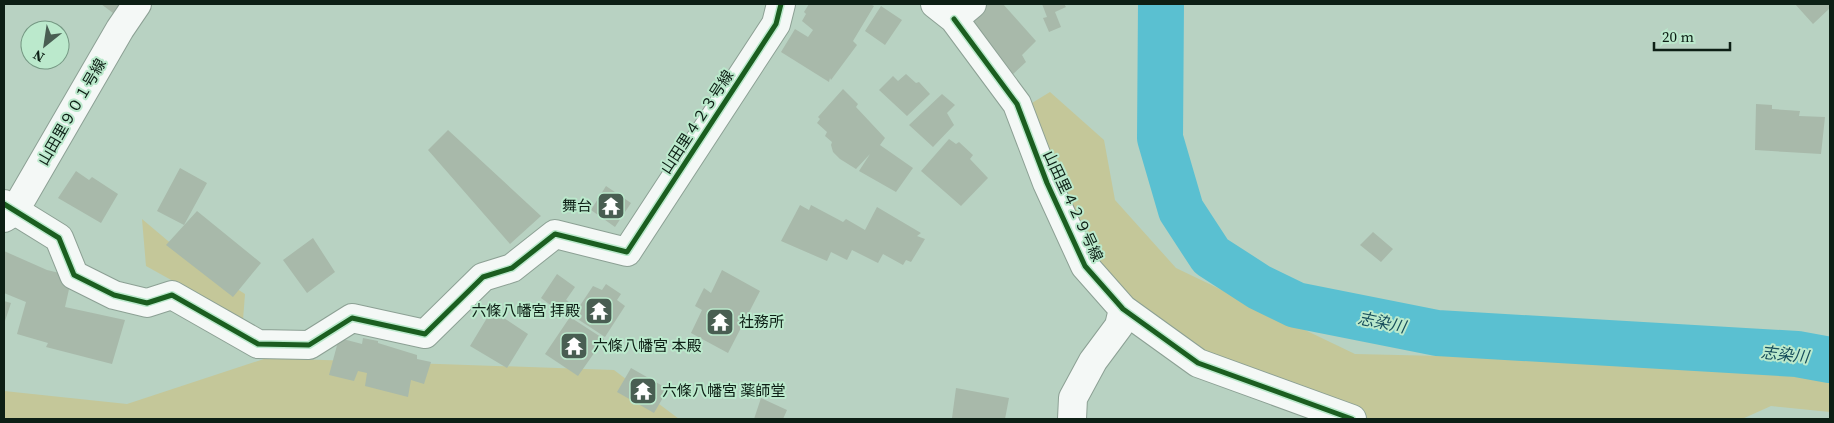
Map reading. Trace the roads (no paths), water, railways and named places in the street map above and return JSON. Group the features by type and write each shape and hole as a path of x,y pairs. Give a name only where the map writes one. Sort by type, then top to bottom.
{"street":[{"name":"山田里９０１号線","path":"7,211 137,4"},
{"name":"山田里４２３号線","path":"7,211 59,238 74,275 114,295 147,303 172,295 258,344 309,346 352,318 424,334 483,277 512,268 555,234 627,252 776,24 781,4"},
{"name":"山田里４２９号線","path":"954,9 1017,104 1047,183 1085,266 1123,309 1198,363 1352,419"},
{"path":"1072,419 1073,398 1093,361 1119,326 1123,309"}],"waterway":[{"name":"志染川","path":"1161,4 1160,138 1181,210 1211,256 1259,287 1296,305 1437,333 1797,354 1830,360"}],"place":[{"name":"舞台","path":"611,206"},
{"name":"六條八幡宮 拝殿","path":"599,311"},
{"name":"社務所","path":"720,322"},
{"name":"六條八幡宮 本殿","path":"574,346"},
{"name":"六條八幡宮 薬師堂","path":"643,391"}]}
